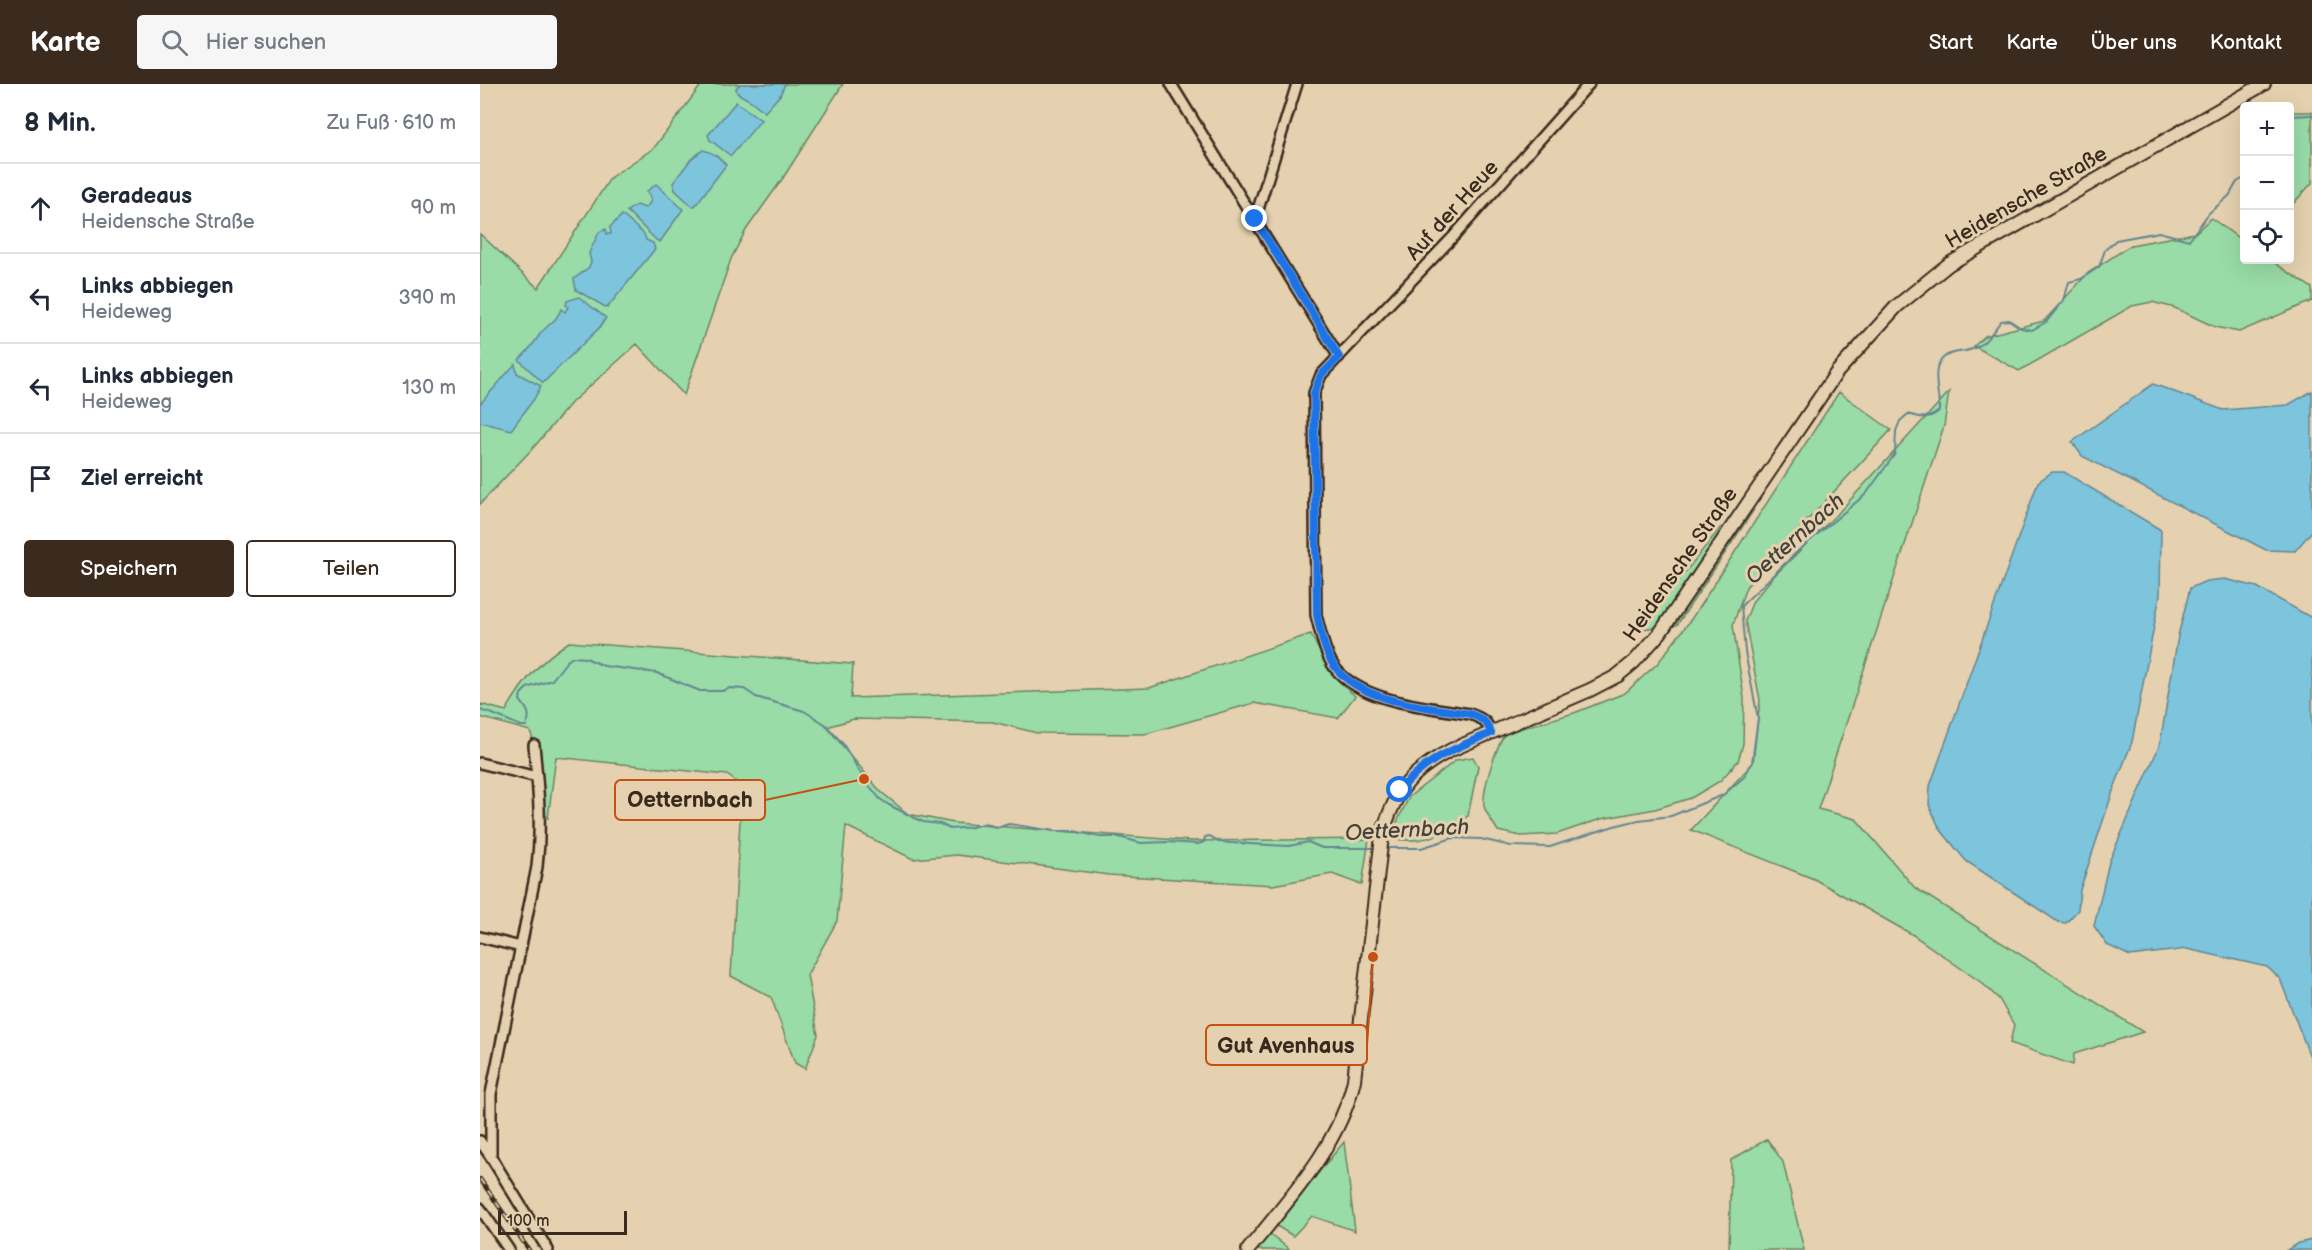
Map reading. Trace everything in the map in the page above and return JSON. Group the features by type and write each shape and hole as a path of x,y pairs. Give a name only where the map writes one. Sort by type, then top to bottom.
{"main road":[{"name":"Heidensche Straße","path":"1248,1250 1326,1150 1337,1131 1350,1099 1383,836 1389,811 1400,790 1412,776 1429,761 1617,676 1650,646 1838,372 1897,306 1921,285 1949,264 2264,84"}],"street":[{"path":"1171,84 1339,357"},
{"path":"1255,219 1297,84"},
{"name":"Auf der Heue","path":"1491,733 1488,724 1470,714 1386,698 1352,683 1335,668 1323,643 1317,615 1314,393 1321,375 1454,236 1589,84"},
{"path":"491,1157 491,1094 521,947 540,838 541,808 534,745"},
{"path":"480,763 537,777"},
{"path":"480,937 521,947"},
{"path":"480,1141 548,1250"},
{"path":"480,1208 508,1250"}],"green space":[{"path":"702,84 843,84 783,178 746,230 731,259 684,395 637,344 572,402 534,447 480,504 480,234 538,288 611,177 654,148"},
{"path":"2294,112 2312,112 2312,183 2294,203"},
{"path":"2211,218 2240,239 2240,264 2276,264 2312,288 2312,301 2239,332 2215,327 2175,308 2152,302 2132,306 2019,371 1974,346 1985,336 2044,321 2088,273 2131,245 2195,233"},
{"path":"1839,392 1891,430 1746,587 1733,625 1744,698 1743,744 1738,761 1720,781 1691,798 1655,809 1601,819 1557,834 1521,836 1498,831 1488,816 1484,799 1490,769 1505,733 1574,713 1625,693 1658,663 1692,618"},
{"path":"1949,392 1944,426 1818,809 1856,819 1915,888 2143,1032 2074,1054 2073,1065 2010,1043 2014,1025 1999,999 1982,983 1913,935 1814,879 1691,830 1753,763 1760,700 1745,621 1753,601 1773,577 1840,511"},
{"path":"1753,511 1677,625 1640,629 1720,528"},
{"path":"1311,634 1329,668 1355,696 1338,718 1254,703 1145,734 1037,733 993,722 854,719 827,727 880,791 908,814 954,823 1191,841 1369,839 1362,885 1332,874 1273,885 1109,875 957,855 913,859 846,826 837,921 807,975 818,1035 805,1069 795,1063 771,997 731,976 742,786 727,775 556,757 548,818 542,812 540,760 530,731 480,717 480,704 506,711 533,672 569,642 853,664 851,698 1149,688"},
{"path":"1473,757 1478,766 1468,816 1442,833 1425,839 1395,839 1397,822 1409,797 1456,760"},
{"path":"1767,1139 1783,1162 1804,1250 1729,1250 1731,1160"},
{"path":"1344,1142 1355,1231 1312,1216 1293,1236 1275,1225"},
{"path":"1269,1233 1290,1250 1257,1250"}],"water":[{"path":"740,84 785,84 780,95 765,112 737,93 736,88"},
{"path":"736,102 761,120 731,156 710,140 708,135"},
{"path":"703,150 716,155 726,165 695,206 692,206 675,190 673,183 691,159"},
{"path":"656,184 683,209 660,242 627,211 636,205 646,208 651,201 646,192"},
{"path":"622,215 644,234 646,240 653,243 655,249 607,308 576,290 574,279 589,267 591,262 589,253 599,232 606,229 607,234 611,234 610,227"},
{"path":"579,297 606,318 600,327 543,383 519,360 555,320 561,309 565,312 568,307 567,301"},
{"path":"515,364 517,373 541,386 534,399 511,430 480,422 480,404"},
{"path":"2153,384 2223,410 2288,405 2312,391 2312,531 2295,551 2266,550 2082,456 2072,442"},
{"path":"2052,472 2064,472 2161,530 2160,595 2132,742 2080,890 2078,910 2066,923 2058,922 1966,861 1940,829 1929,805 1930,786 2038,482"},
{"path":"2225,579 2257,587 2312,618 2312,1062 2280,979 2267,967 2187,949 2130,956 2107,945 2094,926 2109,862 2160,744 2178,636 2190,588 2206,581"},
{"path":"2312,1240 2312,1250 2287,1250 2298,1243"}],"waterway":[{"name":"Oetternbach","path":"2294,116 2312,115"},
{"name":"Oetternbach","path":"1384,848 1421,848 1453,838 1481,839 1511,846 1550,847 1614,826 1671,816 1723,795 1744,777 1752,763 1758,718 1745,652 1741,606 1801,548 1866,494 1895,454 1896,431 1900,421 1908,414 1924,417 1939,411 1936,374 1943,358 1979,346 2001,321 2009,320 2021,328 2032,330 2046,322 2064,300 2069,282 2081,279 2099,267 2105,250 2116,240 2159,232 2189,240 2209,213 2229,196 2240,180"},
{"name":"Oetternbach","path":"480,710 526,726 529,715 520,700 521,694 527,688 552,680 573,657 586,658 604,666 657,673 700,691 744,689 756,697 804,711 825,724 843,744 864,779 880,799 923,822 940,824 950,829 986,823 996,828 1009,824 1054,831 1074,831 1100,837 1119,837 1141,843 1198,844 1204,842 1205,837 1210,836 1218,842 1231,843 1289,846 1308,842 1322,848 1375,848"}],"railway":[{"path":"480,1179 529,1250"}],"place":[{"name":"Oetternbach","path":"864,779"},
{"name":"Gut Avenhaus","path":"1373,957"}],"route":[{"path":"1255,219 1339,357 1321,375 1314,393 1317,615 1323,643 1335,668 1352,683 1386,698 1470,714 1488,724 1491,733 1429,761 1400,790"}]}
